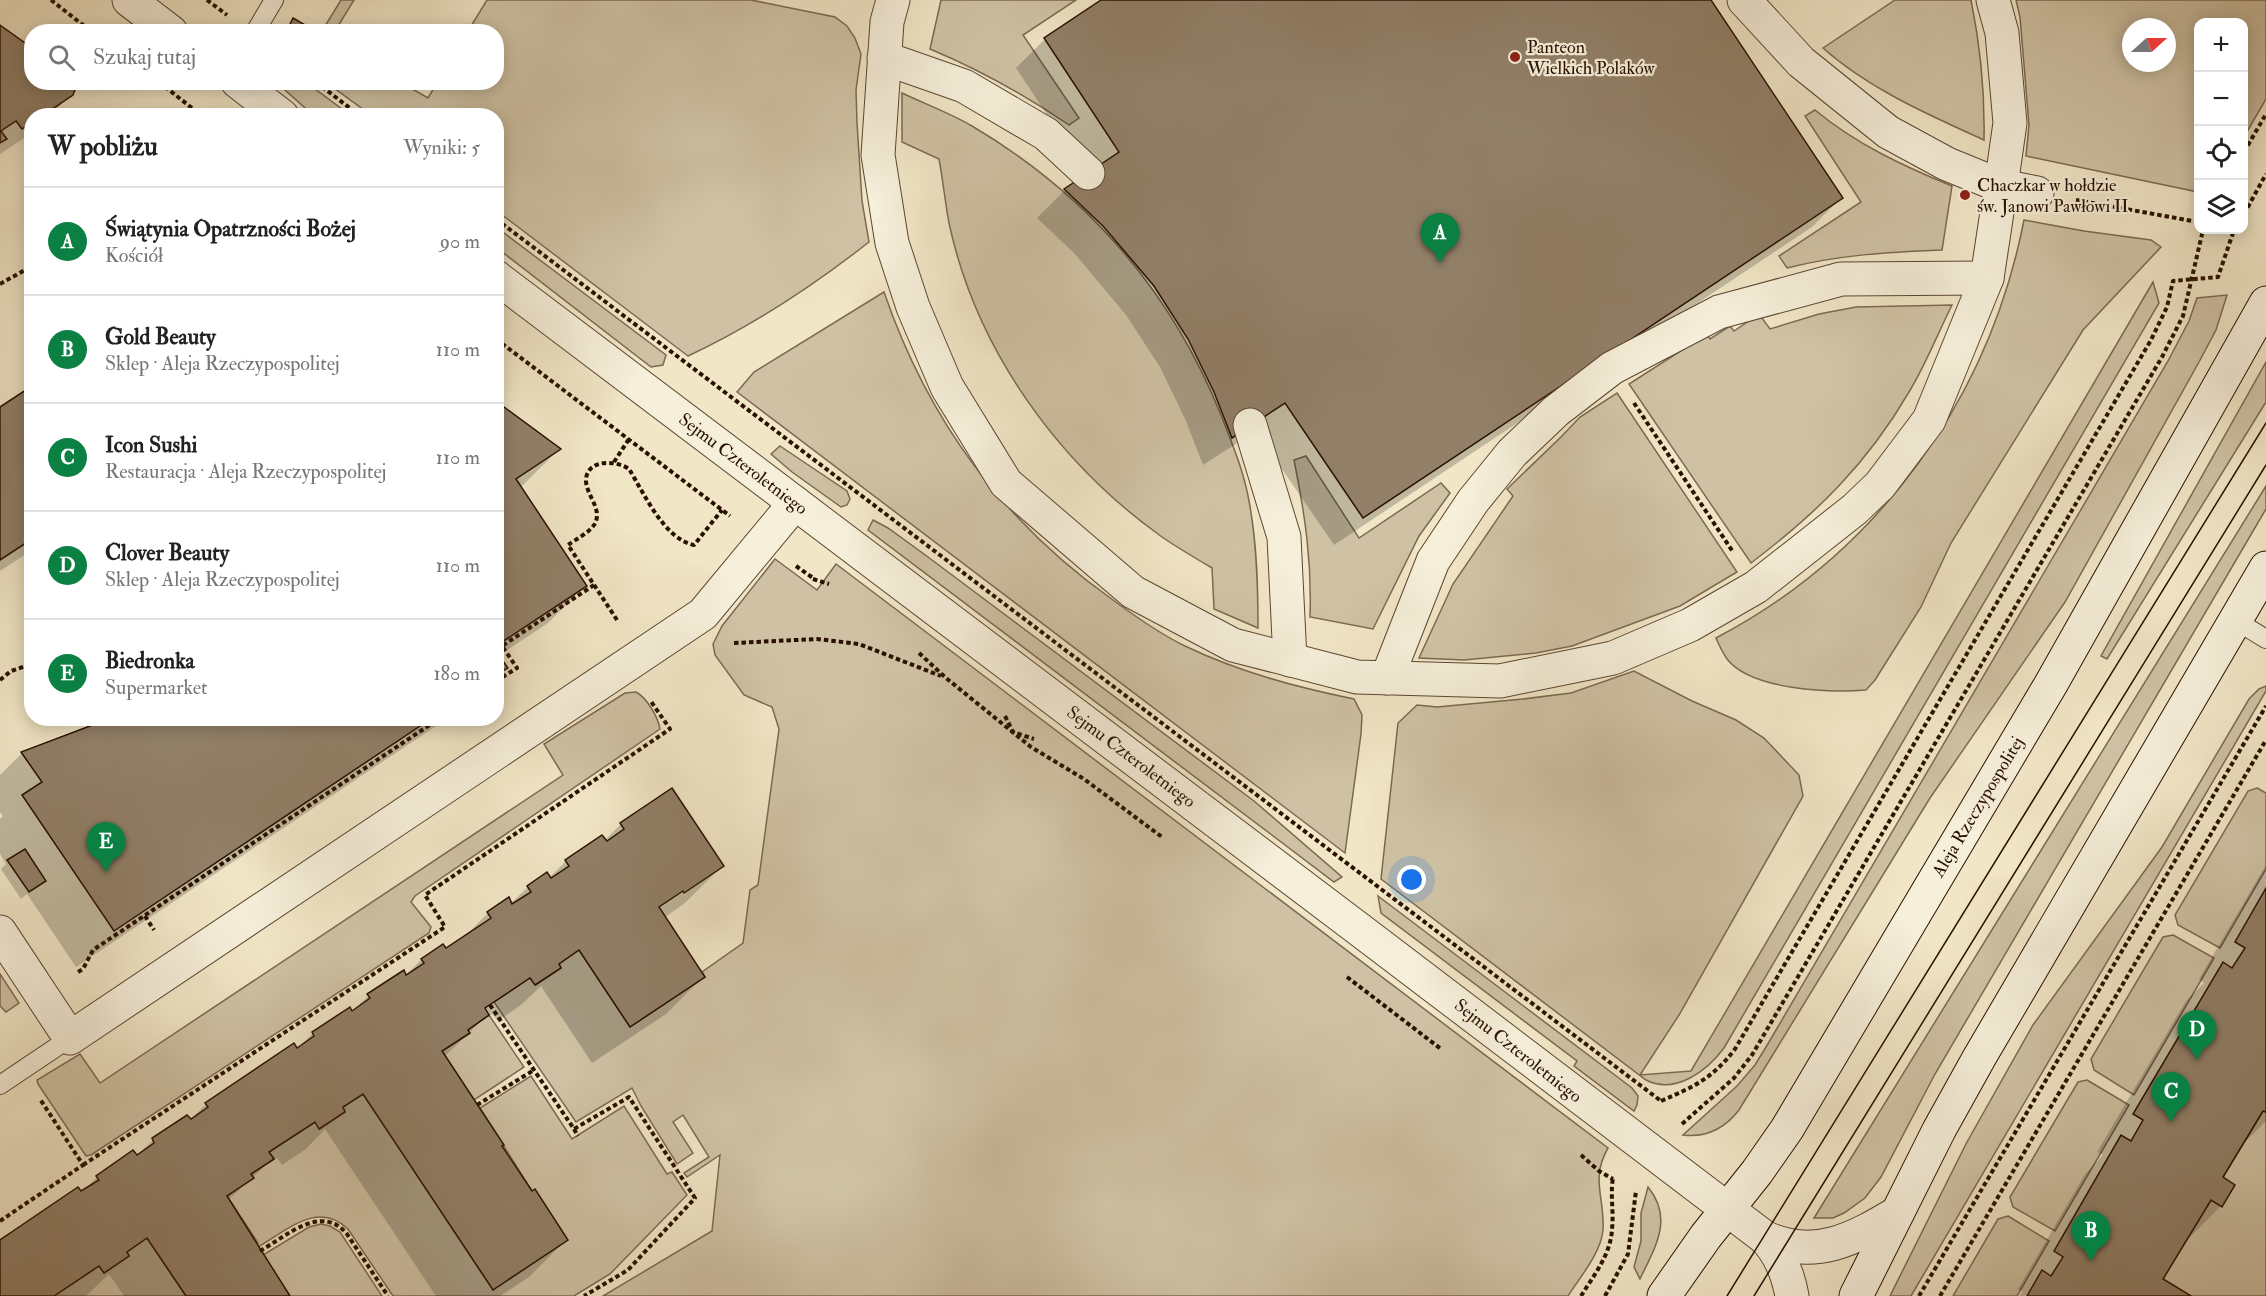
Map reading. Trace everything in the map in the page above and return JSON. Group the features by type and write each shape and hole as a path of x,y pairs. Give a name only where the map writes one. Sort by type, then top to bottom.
{"street":[{"path":"129,0 160,24"},
{"path":"893,0 887,22 878,155 892,243 913,307 947,387 1006,483 1133,592 1233,645 1357,677 1500,681 1612,657 1690,626 1756,586 1855,509 1880,485 1929,420 1987,278 2010,123 2002,33 1993,0"},
{"path":"1744,0 1802,62 1888,132 1947,164 2001,186 2037,193"},
{"path":"884,58 964,86 1046,134 1088,172"},
{"path":"248,90 272,108"},
{"path":"1387,678 1433,561 1473,501 1512,453 1556,411 1611,368 1719,312 1841,279 1987,278"},
{"name":"Sejmu Czteroletniego","path":"504,284 1764,1237 1772,1245 1782,1262 1792,1296"},
{"name":"Aleja Rzeczypospolitej","path":"1664,1296 1706,1236 1762,1165 1786,1129 2045,694 2266,303"},
{"path":"1250,425 1284,537 1290,660"},
{"path":"0,932 70,1038 703,614 795,503"},
{"path":"1856,1296 1939,1130 1979,1058 2266,568"},
{"name":"Sejmu Czteroletniego","path":"1764,1237 1784,1246 1831,1245 1866,1232 1897,1213"}],"lane":[{"path":"260,24 274,0"},
{"path":"2235,620 2266,639"},
{"path":"0,1085 70,1038"}],"path":[{"path":"51,0 82,24"},
{"path":"169,90 192,108"},
{"path":"326,90 350,108"},
{"path":"2248,145 2266,114"},
{"path":"2248,207 2266,174"},
{"path":"2087,202 2194,221"},
{"path":"504,225 1661,1101"},
{"path":"1678,1128 1734,1078 1762,1039 2162,357 2182,316 2202,234"},
{"path":"1656,1107 1661,1101 1697,1085 1718,1069 1735,1048 2156,332 2167,307 2173,281 2218,277 2233,234"},
{"path":"0,284 24,270"},
{"path":"1611,368 1756,586"},
{"path":"614,462 629,440"},
{"path":"615,617 568,545 589,530 596,521 596,512 586,480 589,472 604,462 614,462 628,469 663,524 678,539 694,545 722,510"},
{"path":"813,579 833,585"},
{"path":"504,645 594,585"},
{"path":"732,643 817,639 859,644 946,678"},
{"path":"912,647 946,678 1031,747 1084,779 1168,842"},
{"path":"504,649 517,668 504,676"},
{"path":"0,1221 446,927 424,895 670,729 626,665"},
{"path":"0,680 11,671 24,667"},
{"path":"1919,1296 2266,706"},
{"path":"42,996 82,969 93,950 428,726"},
{"path":"1940,1296 2266,740"},
{"path":"1343,974 1451,1056"},
{"path":"490,1005 578,1136"},
{"path":"477,1105 534,1070"},
{"path":"21,1071 83,1165"},
{"path":"574,1129 629,1097 695,1198 628,1270 584,1296"},
{"path":"1574,1149 1612,1179"},
{"path":"1581,1296 1603,1260 1611,1239 1612,1179 1615,1173"},
{"path":"1605,1296 1628,1254 1632,1206 1638,1185"},
{"path":"260,1251 314,1220 331,1221 340,1226 388,1296"}],"shaded area":[{"path":"341,0 354,0 339,24 326,24"},
{"path":"487,0 751,0 835,17 847,26 861,54 856,90 857,123 862,201 869,242 782,304 688,356 504,216 504,108 361,108 337,90 414,90 428,98 433,90 504,90 504,24 472,24"},
{"path":"941,0 1076,0 1023,35 1079,118 1069,125 1002,84 930,49"},
{"path":"1895,0 1971,0 1982,70 1984,140 1880,89 1823,48"},
{"path":"2016,0 2266,0 2266,99 2248,130 2248,18 2194,18 2194,191 2026,156 2029,125 2020,17"},
{"path":"285,90 316,90 341,108 305,108"},
{"path":"902,93 972,126 1014,153 1052,182 1121,250 1151,287 1201,370 1241,468 1254,533 1258,628 1214,609 1212,568 1162,537 1124,507 1088,474 1026,399 979,315 962,270 949,223 939,159 902,142"},
{"path":"1815,110 1880,153 1952,186 1942,250 1864,255 1787,268 1779,256 1861,202 1805,116"},
{"path":"2024,220 2151,240 2161,247 2083,330 1951,543 1921,607 1875,680 1866,690 1832,691 1792,687 1754,677 1738,669 1727,659 1716,638 1774,603 1828,562 1875,516 1918,464 1954,409 1984,349 2007,286"},
{"path":"504,233 666,355 663,365 651,367 504,253"},
{"path":"2153,282 2159,303 1724,1048 1709,1065 1679,1083 1657,1084 1646,1080 1381,879 1398,723 1417,705 1437,707 1571,693 1634,671 1692,701 1736,720 1764,738 1799,775 1803,796 1679,1015 1640,1075 1691,1071"},
{"path":"884,292 902,339 923,383 973,464 1003,502 1073,569 1139,619 1185,646 1226,664 1268,678 1354,699 1362,715 1361,734 1345,853 737,392 754,372"},
{"path":"2227,295 2216,330 2065,602 1930,798 1739,1110 1728,1122 1715,1130 1700,1135 1683,1135 1737,1086 1755,1065 2168,361 2189,321 2197,298"},
{"path":"1952,305 1915,381 1876,442 1858,465 1819,506 1751,563 1629,384 1707,334 1710,339 1730,326 1734,331 1759,314 1770,329 1819,314 1856,307"},
{"path":"2266,362 2266,402 2107,659 2101,656"},
{"path":"1617,393 1737,572 1680,606 1572,646 1536,653 1464,660 1419,658 1453,584 1513,496 1507,489 1580,417"},
{"path":"780,446 847,491 850,499 847,505 841,507 771,454"},
{"path":"1306,456 1359,538 1441,483 1450,493 1419,536 1373,629 1310,617 1307,538 1294,460"},
{"path":"2266,486 2266,509 1935,1074 1881,1177 1865,1198 1844,1213 1833,1218 1814,1218"},
{"path":"873,520 928,557 1254,801 1342,877 1334,882 868,530"},
{"path":"775,559 817,590 836,564 1608,1148 1600,1169 1599,1179 1603,1219 1601,1239 1589,1264 1568,1296 603,1296 712,1231 720,1155 687,1177 684,1173 709,1157 683,1115 673,1122 693,1153 677,1164 632,1088 576,1122 494,1002 530,978 536,985 561,968 559,964 579,950 630,1027 705,977 702,972 743,943 750,890 758,885 779,729 772,707 744,695 715,655 713,644 722,626"},
{"path":"2266,686 2266,691 1911,1296 1890,1296 1967,1142 2033,1025 2162,847 2249,699 2259,689"},
{"path":"636,692 651,708 660,729 415,896 411,902 431,927 429,933 91,1155 86,1156 37,1080 80,1054 100,1083 563,775 544,744 625,693"},
{"path":"2257,788 2266,793 2266,869 2220,948 2178,925 2175,915 2248,791"},
{"path":"1378,896 1632,1088 1638,1096 1634,1111 1574,1066 1577,1061 1381,913"},
{"path":"2173,935 2214,958 2134,1095 2094,1070 2091,1059 2163,937"},
{"path":"0,974 19,1003 6,1012 0,1006"},
{"path":"489,1015 524,1067 474,1100 442,1051 469,1034 468,1030"},
{"path":"531,1076 572,1139 624,1106 667,1174 672,1172 687,1195 610,1274 574,1296 393,1296 348,1229 337,1221 326,1217 314,1217 292,1226 258,1247 256,1245 258,1243 227,1196 253,1178 251,1174 274,1159 269,1152 315,1122 320,1129 345,1112 343,1107 363,1094 493,1289 535,1190 532,1191 480,1108"},
{"path":"2087,1080 2129,1105 2055,1231 2013,1207 2010,1197 2078,1082"},
{"path":"2263,1111 2266,1112 2266,1296 2191,1296 2163,1279 2211,1200 2222,1206 2223,1177"},
{"path":"1648,1187 1656,1199 1661,1222 1656,1244 1640,1279 1634,1267 1641,1241 1641,1213"},
{"path":"2008,1216 2049,1241 2017,1296 1953,1296 1998,1219"},
{"path":"321,1224 340,1232 382,1296 290,1296 263,1255 309,1227"},
{"path":"147,1238 186,1296 54,1296 99,1266 104,1273 129,1256 127,1252"}],"building":[{"path":"1101,0 1711,0 1843,198 1363,518 1285,403 1232,438 1214,392 1188,339 1154,286 1103,226 1064,189 1119,152 1044,38"},
{"path":"293,18 303,24 290,24"},
{"path":"0,25 24,42 24,90 75,90 73,95 54,108 24,108 24,128 22,129 16,121 1,131 7,139 0,143"},
{"path":"24,391 24,544 0,560 0,407"},
{"path":"504,407 561,449 516,479 587,586 504,641"},
{"path":"90,726 420,726 114,931 22,795 42,782 21,752"},
{"path":"672,788 724,866 659,907 705,977 630,1027 579,950 559,964 561,968 535,985 530,978 485,1008 489,1015 468,1030 470,1033 442,1051 532,1191 535,1189 568,1240 493,1290 363,1094 343,1107 345,1112 319,1129 315,1122 269,1152 274,1159 251,1174 254,1178 227,1196 290,1296 186,1296 147,1238 127,1252 129,1256 104,1273 99,1266 54,1296 0,1296 0,1240 78,1187 81,1191 99,1180 96,1176 133,1150 137,1155 154,1143 152,1138 187,1115 191,1119 208,1107 205,1103 294,1043 297,1048 314,1036 312,1032 350,1007 352,1011 370,998 367,994 404,970 406,975 424,963 421,959 443,944 446,948 491,918 487,912 509,897 512,904 531,892 527,886 547,872 551,878 569,866 565,860 602,835 607,841 624,829 620,823"},
{"path":"25,849 46,881 29,892 7,860"},
{"path":"2266,888 2266,1112 2263,1111 2223,1177 2235,1185 2222,1207 2211,1200 2163,1279 2191,1296 2027,1296 2042,1270 2051,1276 2063,1257 2054,1251 2121,1135 2131,1141 2143,1120 2133,1114 2223,962 2232,968 2245,948 2235,942"}],"tram line":[{"path":"1727,1296 2266,423"},
{"path":"1754,1296 2266,465"}],"place":[{"name":"Panteon Wielkich Polaków","path":"1515,57"},
{"name":"Chaczkar w hołdzie św. Janowi Pawłowi II","path":"1965,195"},
{"name":"Świątynia Opatrzności Bożej","path":"1440,263"},
{"name":"Biedronka","path":"106,872"},
{"name":"Clover Beauty","path":"2197,1060"},
{"name":"Icon Sushi","path":"2171,1122"},
{"name":"Gold Beauty","path":"2091,1261"}]}
